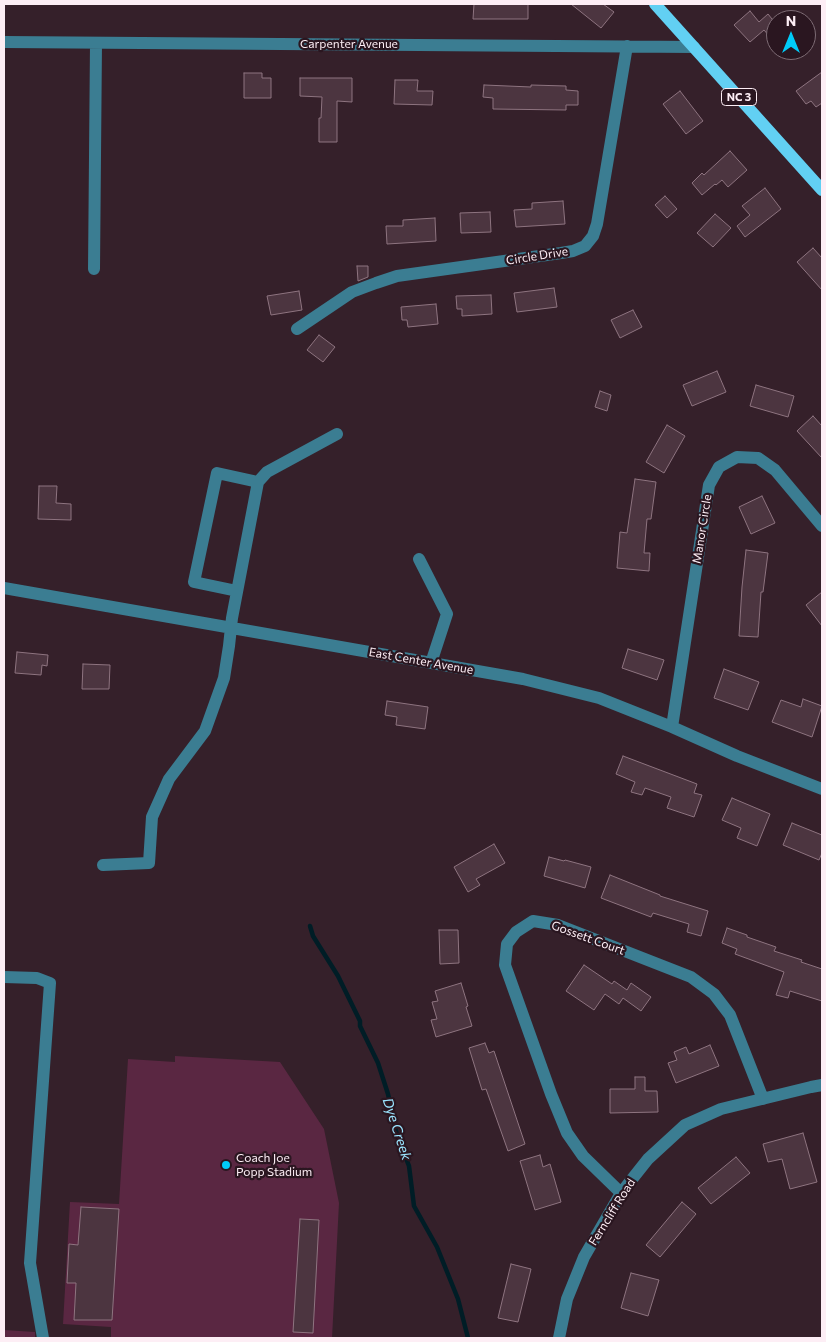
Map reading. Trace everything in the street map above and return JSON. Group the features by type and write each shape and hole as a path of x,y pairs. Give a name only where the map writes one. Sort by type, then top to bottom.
{"main road":[{"name":"NC 3","path":"655,4 822,190"}],"street":[{"name":"Carpenter Avenue","path":"4,42 694,47"},
{"path":"94,269 96,43"},
{"name":"Circle Drive","path":"296,329 352,292 396,276 561,253 585,246 593,236 597,224 627,46"},
{"path":"103,865 149,863 152,817 169,780 205,731 224,678 232,618 258,482 268,472 337,434"},
{"name":"Manor Circle","path":"672,727 709,485 719,467 737,457 758,458 775,470 822,526"},
{"path":"237,591 194,582 217,473 258,482"},
{"path":"419,560 447,614 431,663"},
{"name":"East Center Avenue","path":"4,588 523,679 599,698 672,727 737,756 822,789"},
{"name":"Gossett Court","path":"621,1193 583,1156 567,1133 550,1094 504,966 507,944 516,932 533,921 558,925 691,977 714,994 730,1015 763,1099"},
{"path":"4,977 37,978 50,984 30,1263 43,1338"},
{"name":"Ferncliff Road","path":"559,1338 567,1299 584,1258 621,1193 648,1160 685,1125 722,1109 811,1086 822,1085"}],"shaded area":[{"name":"Coach Joe Popp Stadium","path":"175,1056 280,1062 324,1129 339,1203 332,1338 111,1338 111,1327 63,1324 70,1202 119,1204 128,1059 175,1062"},
{"path":"4,1330 35,1332 35,1338 4,1338"}],"building":[{"path":"474,4 528,4 528,19 473,19"},
{"path":"571,4 603,4 614,12 601,28"},
{"path":"750,11 759,22 766,16 766,32 764,30 750,42 734,25"},
{"path":"822,72 822,103 816,107 811,101 806,104 796,91"},
{"path":"244,73 262,73 262,78 271,78 271,98 244,98"},
{"path":"300,78 352,78 352,102 337,101 337,142 319,142 319,118 321,118 322,97 300,96"},
{"path":"395,80 418,80 417,91 433,91 432,105 394,104"},
{"path":"484,85 566,86 566,90 578,91 578,105 566,105 566,110 493,109 493,98 483,97"},
{"path":"680,91 703,121 686,134 663,104"},
{"path":"730,151 747,170 728,187 722,180 702,195 692,183 702,173 704,175"},
{"path":"765,188 781,209 745,237 737,226 750,215 742,206"},
{"path":"665,196 677,209 667,218 655,205"},
{"path":"563,201 565,224 516,227 514,210 532,209 532,203"},
{"path":"490,212 491,232 461,233 460,213"},
{"path":"715,214 731,228 713,247 697,233"},
{"path":"435,218 436,241 387,244 386,226 403,226 403,220"},
{"path":"813,248 822,258 822,290 797,262"},
{"path":"357,266 368,266 368,277 358,281"},
{"path":"554,288 557,307 517,312 514,293"},
{"path":"299,291 302,310 271,315 267,296"},
{"path":"491,295 492,314 462,316 462,309 457,309 456,296"},
{"path":"436,304 438,324 408,327 407,320 402,320 401,307"},
{"path":"633,310 642,327 620,338 611,320"},
{"path":"319,335 335,347 323,362 307,350"},
{"path":"717,371 726,392 692,406 683,385"},
{"path":"756,385 794,396 788,417 750,406"},
{"path":"600,391 611,395 607,411 595,407"},
{"path":"813,416 822,426 822,458 797,431"},
{"path":"667,425 685,436 664,473 646,462"},
{"path":"635,479 656,482 651,519 647,519 644,553 650,553 649,571 617,568 620,532 627,533"},
{"path":"39,486 57,486 56,503 71,504 71,520 38,519"},
{"path":"762,496 775,523 751,534 739,507"},
{"path":"746,550 768,553 763,592 761,592 758,637 739,636"},
{"path":"822,592 822,626 806,605"},
{"path":"628,649 664,660 657,680 622,668"},
{"path":"17,652 48,655 47,666 42,665 41,675 15,673"},
{"path":"83,664 110,665 109,689 82,689"},
{"path":"724,669 759,682 748,710 714,698"},
{"path":"803,699 822,706 812,737 772,722 781,700 801,707"},
{"path":"387,701 428,707 425,729 396,725 397,717 385,715"},
{"path":"623,756 697,784 694,793 702,795 694,817 667,808 671,797 645,788 642,795 631,792 635,782 616,774"},
{"path":"732,798 770,814 757,846 737,838 741,828 722,820"},
{"path":"792,823 822,835 822,853 819,860 783,845"},
{"path":"494,844 505,863 476,879 480,885 468,892 454,867"},
{"path":"549,857 591,867 585,888 544,876"},
{"path":"610,875 660,896 708,911 701,936 687,932 689,924 653,913 651,917 601,898"},
{"path":"727,928 776,947 774,951 822,969 822,1001 790,991 788,998 776,995 784,972 735,954 737,949 722,943"},
{"path":"439,930 458,930 459,963 440,964"},
{"path":"584,965 612,984 614,981 627,990 631,983 651,997 641,1011 623,998 619,1004 605,994 594,1010 566,991"},
{"path":"461,983 472,1026 436,1037 431,1020 437,1019 432,1002 438,1001 435,991"},
{"path":"485,1043 489,1053 494,1051 525,1144 508,1151 486,1089 482,1090 469,1048"},
{"path":"710,1045 719,1066 676,1083 668,1063 677,1060 674,1052 686,1047 689,1054"},
{"path":"635,1077 645,1077 645,1091 657,1091 658,1112 610,1113 610,1089 635,1089"},
{"path":"803,1133 817,1182 790,1189 782,1159 768,1162 763,1144"},
{"path":"540,1155 543,1167 550,1164 561,1202 535,1210 520,1161"},
{"path":"736,1157 750,1173 711,1204 698,1188"},
{"path":"682,1202 696,1214 660,1257 646,1245"},
{"path":"81,1207 119,1209 112,1320 74,1320 76,1283 67,1283 69,1244 78,1245"},
{"path":"300,1219 319,1220 313,1333 293,1332"},
{"path":"511,1264 531,1269 518,1322 498,1318"},
{"path":"631,1273 659,1280 648,1316 621,1308"}],"waterway":[{"name":"Dye Creek","path":"310,926 313,936 338,976 378,1063 388,1094 397,1135 409,1166 414,1206 437,1247 458,1299 468,1338"}],"place":[{"name":"Coach Joe Popp Stadium","path":"226,1165"}]}
